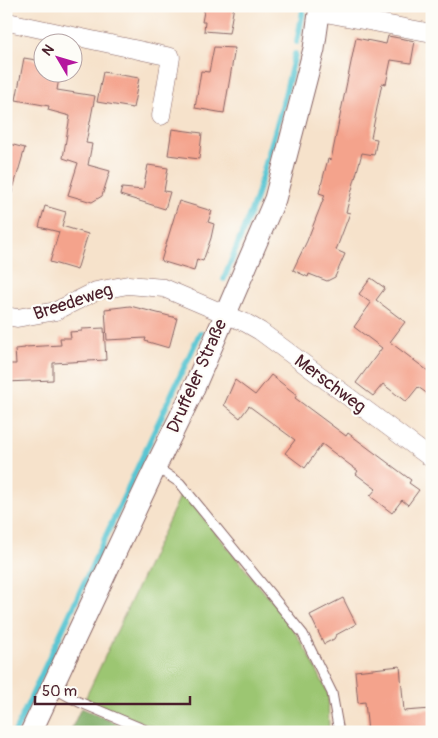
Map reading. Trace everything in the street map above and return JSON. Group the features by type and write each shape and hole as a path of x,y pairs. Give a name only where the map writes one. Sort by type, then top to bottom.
{"street":[{"path":"320,9 432,33"},
{"name":"Druffeler Straße","path":"31,732 190,398 275,199 314,49 320,9"},
{"path":"8,18 171,57 161,116"},
{"name":"Breedeweg","path":"6,316 18,318 56,311 96,291 128,285 164,288 225,314"},
{"name":"Merschweg","path":"225,314 260,331 432,459"}],"lane":[{"path":"156,466 180,483 303,634 332,693 340,732"},
{"path":"52,688 79,702 150,732"}],"green space":[{"path":"182,492 287,620 309,655 328,693 329,732 167,732 85,699"},
{"path":"81,708 137,732 70,732"}],"building":[{"path":"205,6 234,6 229,33 204,31 205,22 202,22"},
{"path":"388,36 415,41 411,63 391,60 386,84 382,83 371,138 377,139 374,155 362,153 346,212 350,213 336,250 345,254 335,277 327,281 309,274 308,277 293,270 325,195 319,193 328,159 331,160 356,38 386,44"},
{"path":"214,47 235,48 224,113 195,108 201,71 209,72"},
{"path":"24,58 32,59 32,82 58,82 57,90 95,96 86,143 92,144 88,165 110,171 102,196 92,202 68,195 78,163 63,158 70,116 48,110 49,106 16,100"},
{"path":"103,72 139,78 133,108 97,102"},
{"path":"172,129 202,133 199,159 168,155"},
{"path":"6,143 25,148 11,196 6,195"},
{"path":"148,165 168,168 164,191 170,192 165,209 120,195 122,188 143,190"},
{"path":"179,201 212,211 208,222 214,224 211,238 203,261 197,259 194,271 161,261"},
{"path":"45,206 66,212 62,226 88,234 77,270 50,262 59,232 39,227"},
{"path":"371,278 385,288 376,300 405,322 390,342 432,374 432,397 418,387 406,402 383,384 373,396 356,383 382,348 354,327 371,303 359,294"},
{"path":"130,306 177,318 169,348 145,341 146,338 107,340 105,309"},
{"path":"104,328 106,360 53,363 53,380 6,382 6,364 16,364 15,349 61,345 60,338 71,338 70,332 82,331 82,329"},
{"path":"271,375 297,395 295,398 346,436 348,433 411,480 409,483 419,490 408,505 402,500 392,513 370,496 376,489 356,474 358,471 322,444 305,468 285,453 295,440 249,406 240,418 224,405 235,380 255,395"},
{"path":"343,598 356,624 324,644 310,615"},
{"path":"400,666 404,711 432,709 432,732 368,732 365,702 358,703 355,671"}],"waterway":[{"path":"297,42 304,6"},
{"path":"224,279 255,201 295,54"},
{"path":"15,732 200,333"}]}
